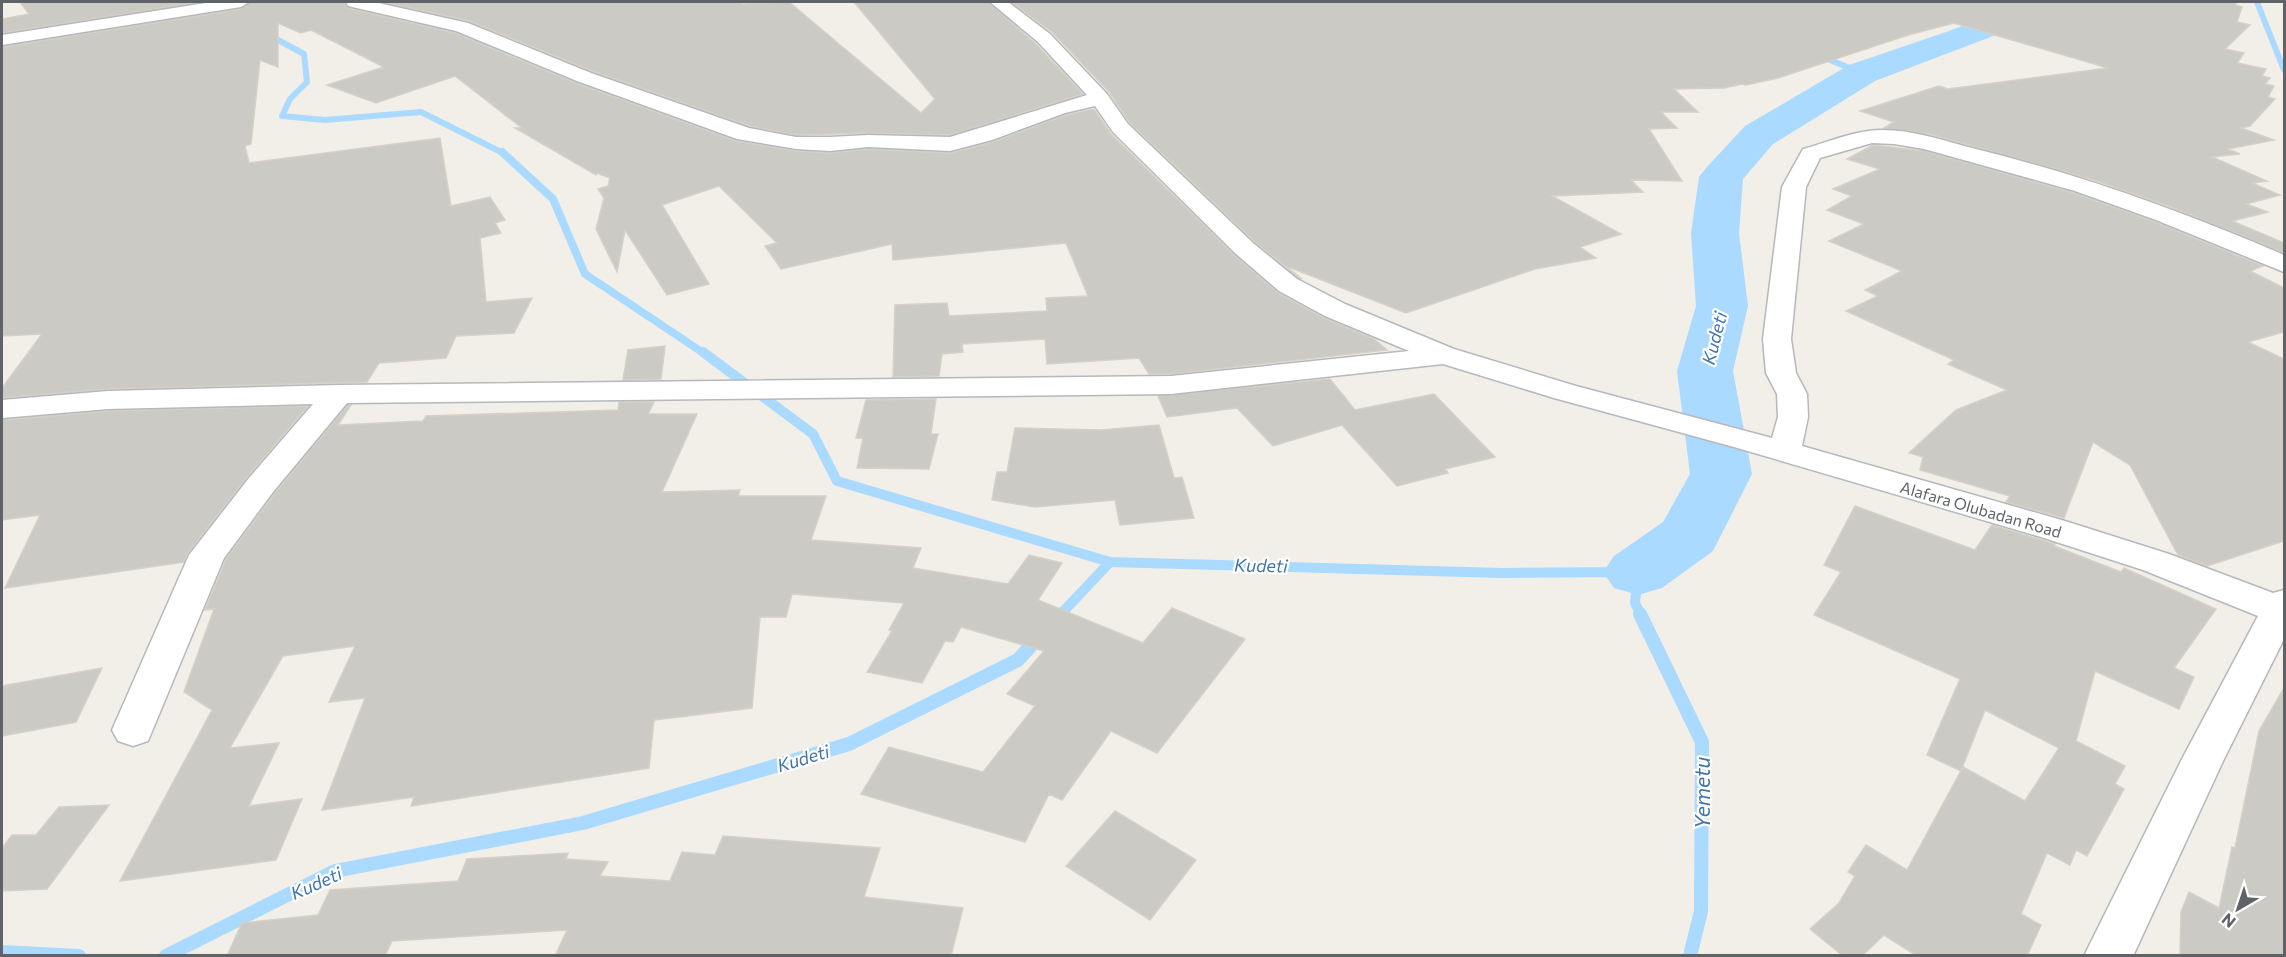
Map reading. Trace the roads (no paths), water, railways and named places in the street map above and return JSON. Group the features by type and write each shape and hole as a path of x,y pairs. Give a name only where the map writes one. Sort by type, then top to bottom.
{"street":[{"path":"2,40 236,2"},
{"path":"354,2 462,27 584,77 745,134 796,143 830,144 868,141 950,144 1100,98"},
{"name":"Alafara Olubadan Road","path":"998,2 1044,38 1100,98 1120,128 1244,248 1288,285 1335,310 1444,355 1564,392 1745,440 2064,533 2156,562 2283,609 2204,759 2108,956"},
{"path":"1785,452 1793,417 1792,394 1782,373 1777,339 1794,188 1811,154 1872,137 1904,138 2077,183 2228,239 2284,264"},
{"path":"2,409 108,400 338,394 724,388 1056,388 1171,385 1444,355"},
{"path":"133,730 207,555 261,485 338,394"}],"waterway":[{"path":"214,2 238,19"},
{"name":"Kudeti","path":"1638,572 1689,536 1721,474 1705,371 1722,306 1715,233 1721,177 1759,135 1862,73 2053,2"},
{"path":"2257,2 2284,70"},
{"path":"265,33 304,54 307,82 290,99 282,116 325,120 421,112 503,153"},
{"path":"1820,56 1862,73"},
{"path":"503,153 553,199 585,274 705,354"},
{"path":"703,352 813,434 837,481 1110,562"},
{"name":"Kudeti","path":"1060,615 1110,562"},
{"name":"Kudeti","path":"1110,562 1502,573 1638,572 1635,603 1641,615"},
{"name":"Kudeti","path":"1056,620 1062,614"},
{"name":"Yemetu","path":"1640,614 1702,742 1701,911 1690,956"},
{"name":"Kudeti","path":"166,956 335,871 583,823 849,744 1018,660 1039,637"},
{"name":"Kudeti","path":"2,952 79,956"}]}
